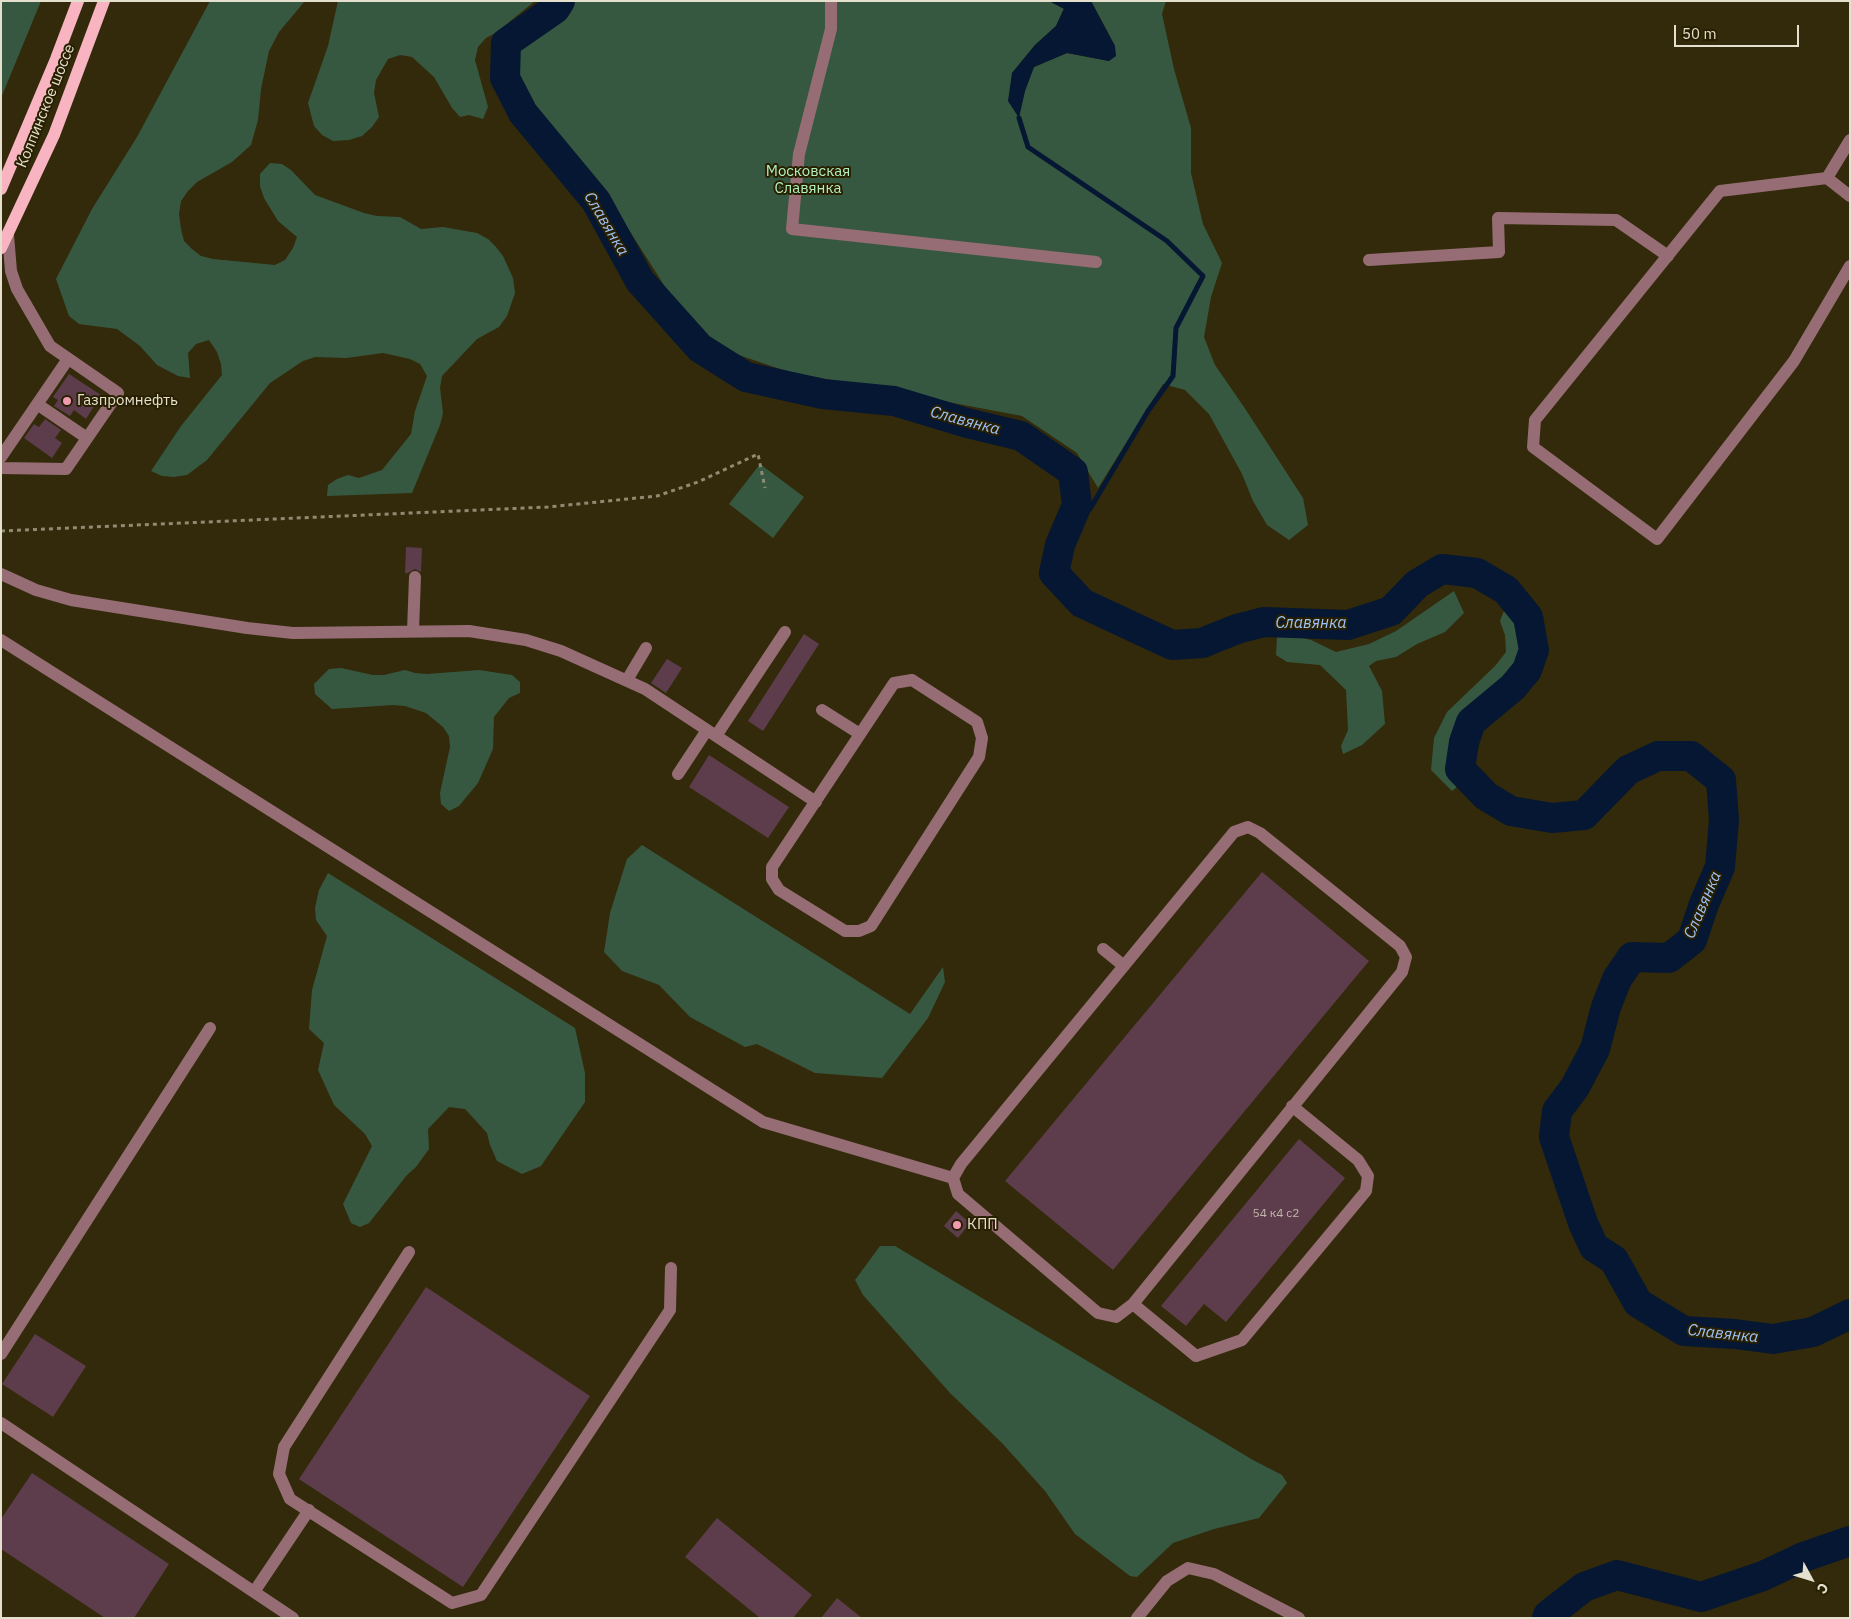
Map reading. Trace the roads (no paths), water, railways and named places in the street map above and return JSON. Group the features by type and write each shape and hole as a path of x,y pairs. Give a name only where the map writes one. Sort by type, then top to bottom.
{"main road":[{"name":"Колпинское шоссе","path":"1,189 56,59 78,1"},
{"name":"Колпинское шоссе","path":"1,248 54,135 104,1"}],"street":[{"path":"831,1 831,29 799,154 792,229 1096,262"},
{"path":"1827,178 1850,140"},
{"path":"1850,196 1827,178 1720,192 1535,420 1533,447 1657,539 1794,361 1850,266"},
{"path":"1369,260 1498,252 1498,218 1616,220 1668,256"},
{"path":"1,468 66,469 118,393 50,346 17,290 11,271 8,235"},
{"path":"1,457 68,360"},
{"path":"37,404 87,438"},
{"path":"1,574 36,590 71,600 247,628 293,633 469,631 526,640 561,651 645,689 816,802"},
{"path":"413,631 415,577"},
{"path":"678,774 712,733 784,632"},
{"path":"1,640 762,1122 953,1178"},
{"path":"627,680 646,648"},
{"path":"912,680 978,722 982,738 979,757 871,926 860,931 845,931 779,890 772,879 772,866 860,734 894,683 912,680"},
{"path":"822,710 860,734"},
{"path":"1248,827 1260,833 1400,946 1406,957 1402,972 1292,1106 1133,1304 1116,1317 1098,1313 958,1194 953,1178 961,1164 1234,832 1248,827"},
{"path":"1103,949 1124,966"},
{"path":"1,1354 210,1028"},
{"path":"1133,1304 1196,1356 1242,1340 1366,1191 1368,1176 1358,1160 1292,1106"},
{"path":"409,1252 284,1447 279,1474 290,1499 452,1603 480,1594 670,1310 671,1268"},
{"path":"1,1423 293,1618"},
{"path":"254,1592 309,1510"},
{"path":"1137,1618 1167,1581 1188,1568 1214,1574 1299,1618"}],"water":[{"path":"1049,1 1091,1 1115,46 1116,56 1109,61 1067,53 1034,67 1025,91 1019,118 1008,101 1012,73 1035,45 1056,26 1064,9"}],"waterway":[{"name":"Славянка","path":"560,1 555,9 506,43 505,78 523,113 596,201 640,281 700,348 746,377 823,394 894,401 967,423 1021,436 1073,472 1077,505 1060,545 1054,573 1082,603 1172,645 1202,643 1237,629 1264,622 1348,625 1391,611 1417,584 1442,569 1477,573 1506,590 1528,617 1534,650 1527,670 1513,687 1471,722 1464,742 1460,769 1486,796 1511,811 1552,818 1584,815 1628,770 1658,756 1691,756 1721,780 1724,820 1720,867 1704,904 1692,940 1669,958 1632,957 1617,979 1606,1007 1595,1049 1575,1087 1557,1111 1554,1137 1583,1223 1594,1247 1614,1260 1638,1303 1684,1331 1735,1334 1773,1339 1813,1332 1850,1314"},
{"path":"1019,118 1028,147 1167,241 1203,276 1176,328 1173,376 1148,411 1090,509 1072,516"},
{"name":"Славянка","path":"1547,1618 1548,1615 1584,1587 1617,1575 1701,1597 1763,1576 1801,1558 1850,1541"}],"place":[{"name":"Газпромнефть","path":"67,401"},
{"name":"КПП","path":"957,1225"}],"park label":[{"name":"Московская Славянка","path":"808,180"}]}
